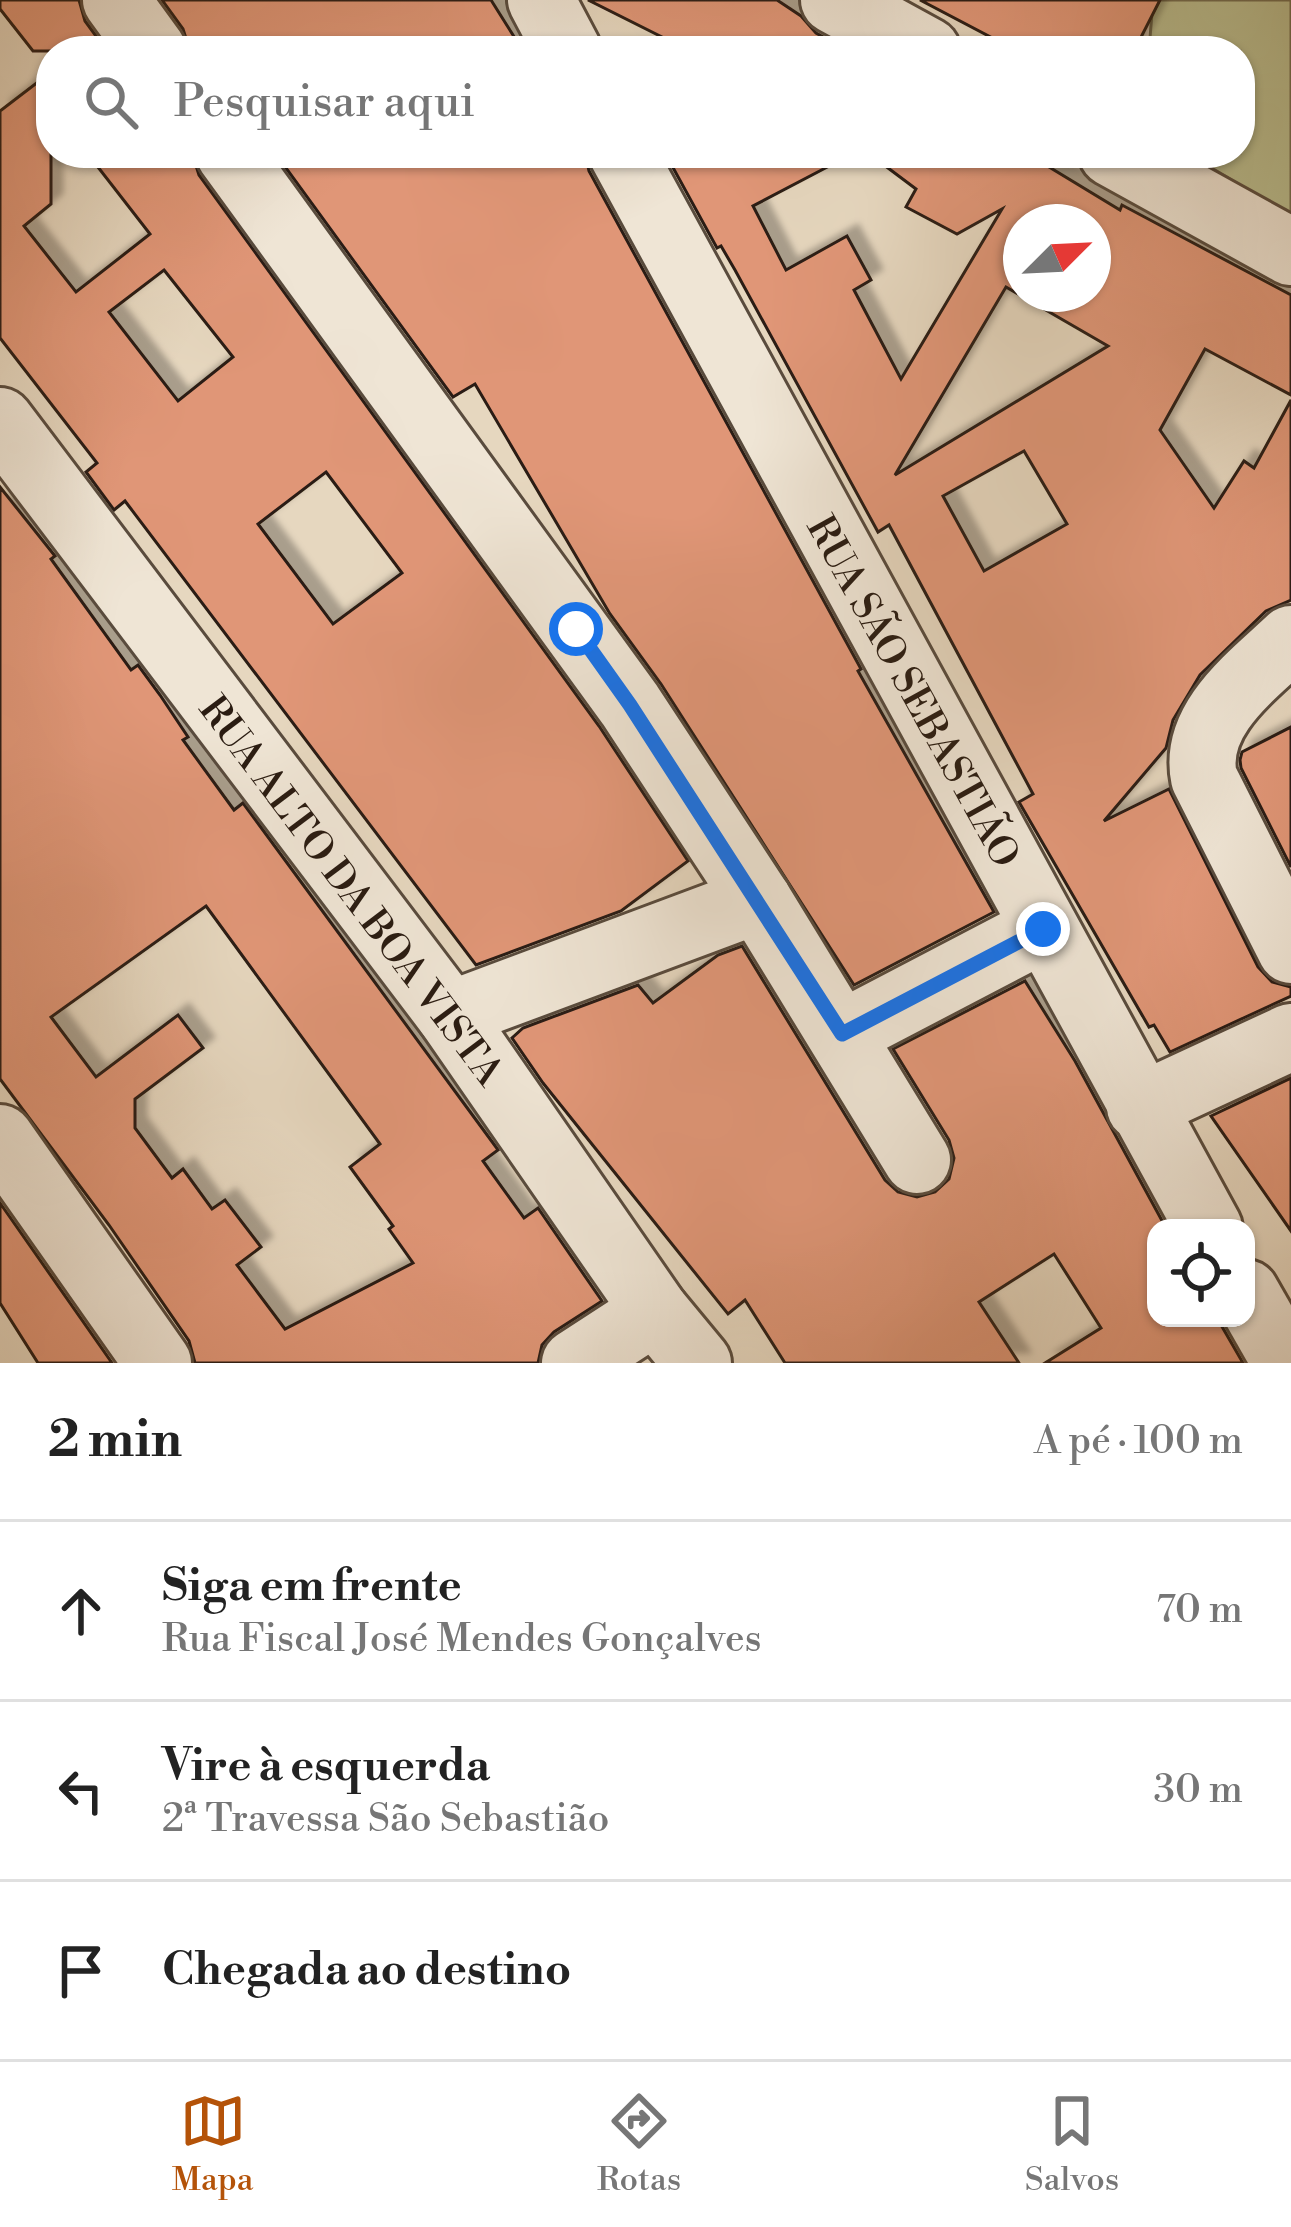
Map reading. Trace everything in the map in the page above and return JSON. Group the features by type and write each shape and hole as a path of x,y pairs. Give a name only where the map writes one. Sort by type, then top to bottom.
{"street":[{"path":"116,0 143,36"},
{"path":"541,0 560,36"},
{"path":"834,0 900,36"},
{"path":"240,168 630,705 758,900 917,1160"},
{"name":"RUA SÃO SEBASTIÃO","path":"630,168 1204,1219"},
{"path":"1139,168 1291,252"},
{"name":"RUA ALTO DA BOA VISTA","path":"0,421 450,1015 655,1311 698,1363"},
{"path":"1291,639 1245,682 1204,737 1200,758 1204,778 1291,950"},
{"path":"450,1015 758,900"},
{"path":"842,1034 1043,929"},
{"path":"1140,1107 1291,1036"},
{"path":"0,1138 158,1363"},
{"path":"1255,1309 1286,1363"},
{"path":"575,1363 655,1311"}],"green space":[{"path":"1153,0 1291,0 1291,216 1212,168 1255,168 1255,36 1150,36"}],"building":[{"path":"0,0 79,0 96,36 36,36 33,51 0,9"},
{"path":"162,0 491,0 514,36 185,36"},
{"path":"588,0 777,0 822,36 660,36"},
{"path":"920,0 1160,0 1142,36 988,36"},
{"path":"36,83 36,168 51,168 51,204 24,226 76,292 150,234 99,168 197,168 599,726 688,861 621,911 476,965 125,501 114,510 86,472 97,463 0,338 0,111","holes":["164,270 233,357 178,401 109,312","326,472 402,573 333,624 258,524"]},
{"path":"286,168 588,168 858,671 994,912 854,985 661,684 610,614 475,384 453,397"},
{"path":"673,168 825,168 753,206 786,270 847,236 871,280 854,290 901,379 1002,209 957,234 906,207 916,189 888,168 1051,168 1110,204 1003,204 1003,292 895,475 1108,346 1049,312 1111,312 1111,205 1120,210 1122,205 1291,295 1291,395 1205,349 1160,430 1214,508 1244,461 1254,468 1291,400 1291,600 1266,611 1200,675 1173,720 1166,748 1104,821 1169,789 1258,967 1272,982 1291,987 1291,996 1170,1052 1154,1025 1149,1027 1019,802 1033,794 889,525 878,532 721,246 717,248","holes":["1024,451 1067,524 984,571 943,496"]},
{"path":"0,487 55,556 51,559 131,670 138,665 160,695 188,737 183,740 234,810 243,803 493,1143 498,1150 483,1161 524,1218 538,1208 602,1301 554,1332 542,1345 538,1363 195,1363 189,1341 0,1079","holes":["206,906 380,1144 350,1167 413,1263 285,1329 237,1265 261,1247 225,1200 212,1209 183,1169 172,1178 135,1128 135,1099 203,1048 178,1015 96,1077 51,1017"]},
{"path":"1291,727 1291,867 1240,760 1242,752"},
{"path":"742,946 885,1180 898,1192 917,1197 935,1192 949,1179 954,1158 949,1140 893,1049 1025,981 1075,1061 1161,1219 1147,1219 1147,1327 1222,1327 1243,1363 1045,1363 1101,1328 1054,1254 979,1302 1019,1363 785,1363 745,1300 728,1314 512,1038 523,1028 638,985 653,1003 718,955"},
{"path":"1291,1078 1291,1231 1211,1116"},
{"path":"0,1203 112,1363 38,1363 0,1303"}],"route":[{"path":"576,629 842,1034 1043,929"}]}
